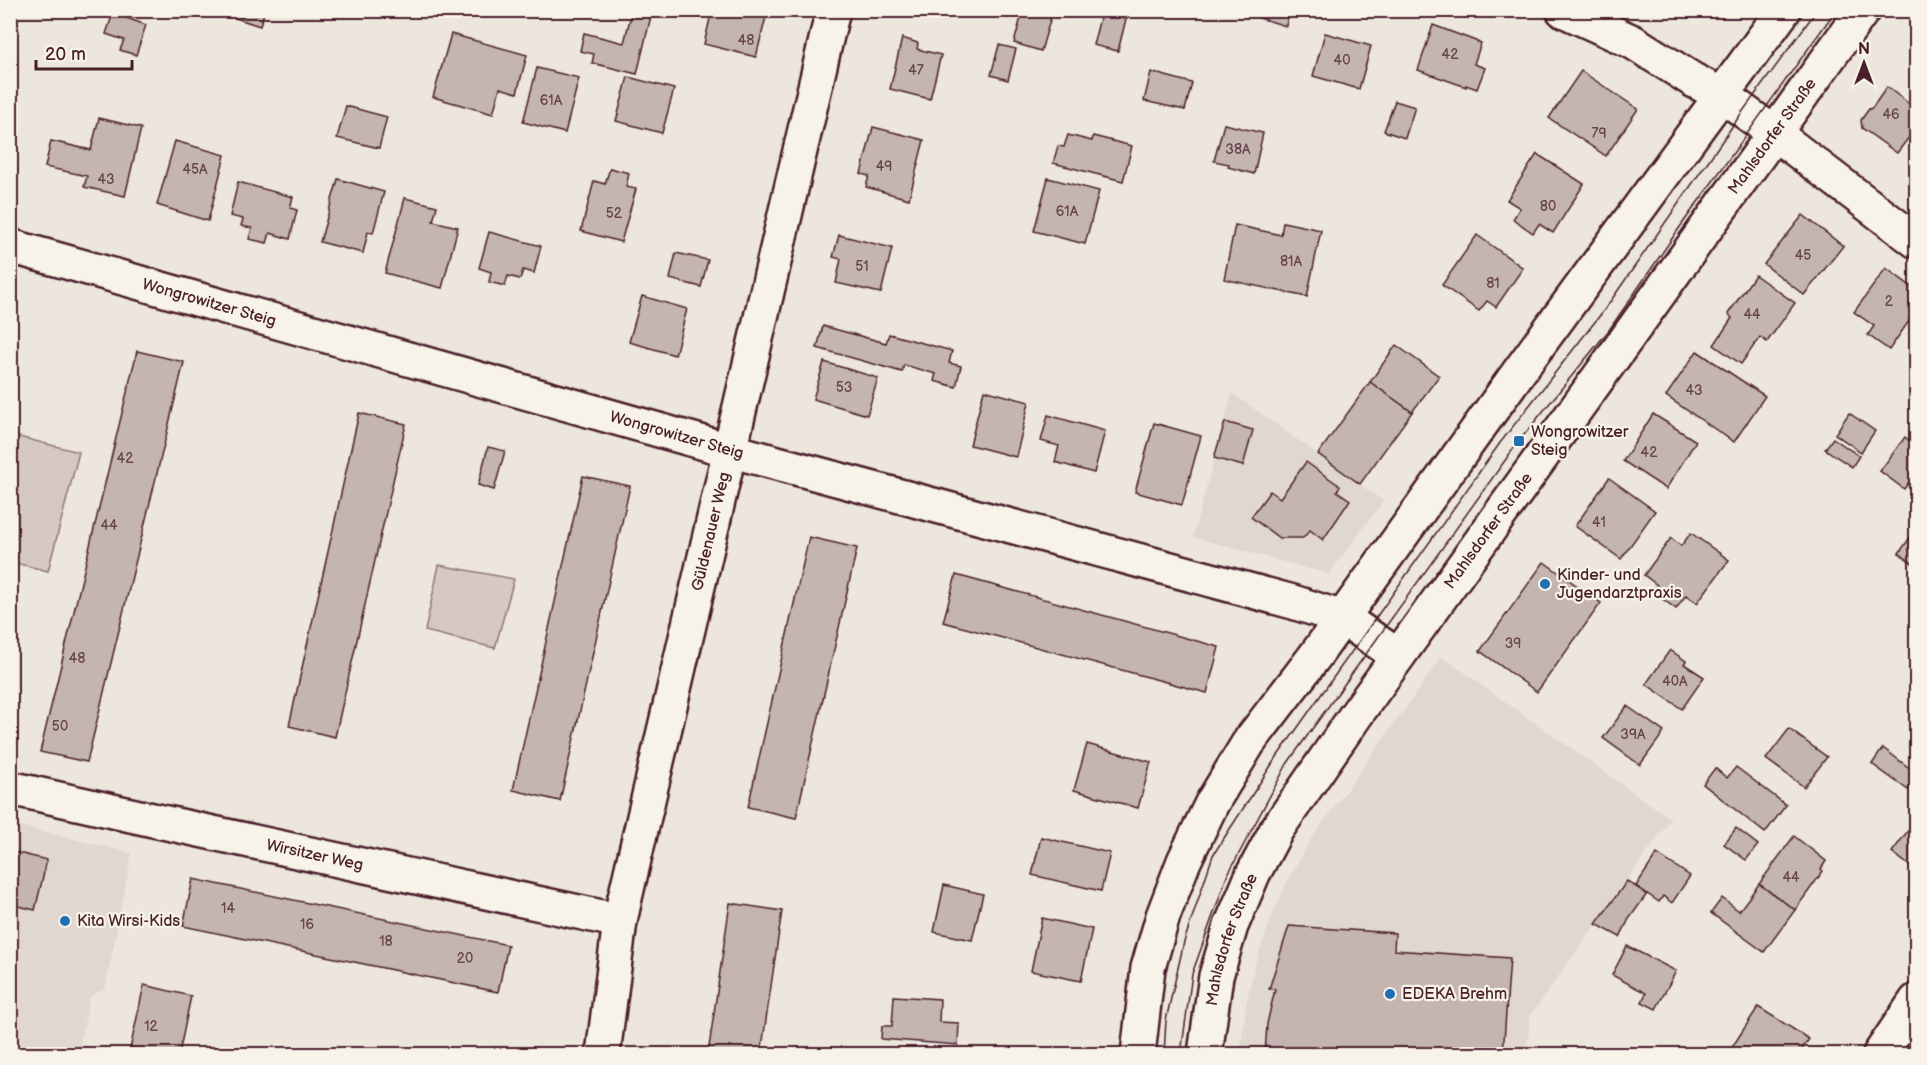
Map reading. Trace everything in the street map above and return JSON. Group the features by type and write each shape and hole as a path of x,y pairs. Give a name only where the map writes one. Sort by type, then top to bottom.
{"street":[{"name":"Güldenauer Weg","path":"603,1054 620,921 833,10"},
{"path":"1563,10 1633,42 1693,80 1722,95 1917,241"},
{"path":"1138,1054 1148,968 1163,916 1212,803 1249,742 1343,618 1518,373 1784,10"},
{"name":"Mahlsdorfer Straße","path":"1205,1054 1216,976 1232,926 1254,874 1278,829 1398,656 1863,10"},
{"name":"Wongrowitzer Steig","path":"10,246 729,450 1271,596 1343,618 1398,656"},
{"name":"Wirsitzer Weg","path":"10,788 620,921"},
{"path":"1880,1054 1917,1001"}],"shaded area":[{"path":"1232,393 1383,501 1329,574 1193,537"},
{"path":"11,435 79,452 48,571 11,562"},
{"path":"439,565 514,579 495,648 425,631"},
{"path":"1442,657 1671,819 1530,1016 1527,1054 1240,1054 1246,1005 1254,968 1272,916 1288,880 1310,841"},
{"name":"Kita Wirsi-Kids","path":"11,824 132,853 105,989 90,996 78,1054 11,1054"}],"building":[{"path":"211,10 265,10 260,26"},
{"path":"712,10 760,10 767,13 756,57 704,44"},
{"path":"1023,10 1053,10 1041,51 1014,43"},
{"path":"1102,10 1127,15 1118,51 1093,45"},
{"path":"1233,10 1289,10 1286,26"},
{"path":"632,11 651,16 637,74 592,63 594,54 580,51 584,33 624,43"},
{"path":"113,13 146,25 136,55 120,50 124,40 106,34"},
{"path":"1433,25 1481,43 1474,64 1485,68 1477,89 1418,70"},
{"path":"1325,33 1371,46 1359,89 1313,76"},
{"path":"451,34 527,55 517,93 500,88 493,114 433,97"},
{"path":"902,38 918,43 917,49 941,55 930,99 890,89"},
{"path":"999,45 1016,49 1008,80 991,75"},
{"path":"537,68 579,78 565,133 523,122"},
{"path":"1581,71 1638,109 1606,156 1549,118"},
{"path":"1151,72 1192,83 1185,110 1144,101"},
{"path":"628,77 674,89 662,133 616,121"},
{"path":"1887,87 1916,109 1916,128 1897,153 1862,128 1861,120"},
{"path":"1395,101 1415,107 1405,138 1384,131"},
{"path":"346,106 387,117 379,148 337,138"},
{"path":"99,118 141,128 125,196 84,187 87,176 45,167 51,141 91,150"},
{"path":"1224,124 1263,133 1254,174 1214,161"},
{"path":"873,127 924,140 909,199 866,187 869,176 861,174"},
{"path":"1068,135 1092,141 1093,136 1132,146 1123,181 1053,163 1058,146 1064,147"},
{"path":"175,141 225,155 208,221 157,205"},
{"path":"1537,154 1584,184 1553,233 1539,224 1533,233 1513,219 1520,208 1507,200"},
{"path":"610,168 629,173 626,187 636,189 621,242 581,231 594,181 605,184"},
{"path":"1048,178 1099,191 1085,244 1034,231"},
{"path":"338,179 384,192 373,233 368,232 363,253 320,242"},
{"path":"238,182 293,197 290,208 297,210 290,239 270,233 267,243 249,239 252,228 241,226 243,219 230,216"},
{"path":"405,198 437,206 433,221 458,227 442,288 385,273"},
{"path":"1803,215 1843,246 1804,295 1764,264"},
{"path":"1283,222 1321,230 1307,297 1224,279 1235,225 1281,235"},
{"path":"489,232 541,246 534,273 523,270 520,279 508,276 505,286 489,282 491,272 479,268"},
{"path":"839,235 892,248 881,293 836,283 841,259 833,257"},
{"path":"1477,235 1523,268 1496,307 1487,301 1479,311 1442,285"},
{"path":"676,253 708,260 701,287 670,279"},
{"path":"1886,268 1916,290 1916,311 1889,350 1868,335 1874,326 1854,312"},
{"path":"1755,275 1795,303 1767,342 1760,337 1741,364 1714,345 1732,318 1728,314"},
{"path":"642,296 687,309 675,355 629,342"},
{"path":"823,326 886,343 889,334 952,351 949,363 961,366 956,387 934,381 936,374 904,365 902,372 817,348"},
{"path":"1396,345 1439,376 1412,412 1370,382"},
{"path":"137,351 184,362 87,762 40,752"},
{"path":"1697,351 1765,396 1734,442 1666,396"},
{"path":"824,362 878,378 867,415 813,399"},
{"path":"1370,382 1412,412 1360,484 1318,454"},
{"path":"984,390 1029,402 1016,457 970,445"},
{"path":"359,413 406,424 335,737 289,726"},
{"path":"1849,413 1875,431 1861,452 1835,434"},
{"path":"1653,414 1696,441 1666,489 1623,461"},
{"path":"1048,415 1105,431 1094,473 1055,462 1059,446 1041,441"},
{"path":"1225,422 1253,430 1243,466 1214,458"},
{"path":"1154,423 1201,436 1182,505 1135,492"},
{"path":"1905,437 1916,446 1916,473 1904,489 1880,471"},
{"path":"1833,438 1859,456 1852,467 1825,449"},
{"path":"488,447 505,451 494,490 478,485"},
{"path":"1306,462 1340,486 1337,491 1350,500 1323,540 1310,530 1303,538 1279,538 1251,517 1270,491 1280,498"},
{"path":"583,476 630,486 560,801 513,790"},
{"path":"1609,478 1655,511 1621,559 1575,526"},
{"path":"1916,529 1916,566 1899,553"},
{"path":"1691,533 1729,560 1697,603 1686,595 1676,609 1652,591 1657,585 1644,575 1671,538 1681,546"},
{"path":"809,537 857,548 796,818 748,807"},
{"path":"1544,562 1601,603 1537,692 1480,651"},
{"path":"956,575 1219,647 1207,693 943,622"},
{"path":"1670,650 1686,661 1684,664 1704,677 1682,709 1646,684"},
{"path":"1627,706 1664,732 1640,765 1603,738"},
{"path":"1789,729 1827,757 1804,787 1766,759"},
{"path":"1087,744 1151,762 1138,808 1074,790"},
{"path":"1883,748 1916,773 1916,778 1908,790 1872,764"},
{"path":"1736,767 1786,805 1765,833 1703,784 1715,768 1727,778"},
{"path":"1916,820 1916,871 1892,852"},
{"path":"1736,828 1758,845 1746,860 1724,844"},
{"path":"1794,836 1826,861 1821,869 1823,871 1795,910 1759,884"},
{"path":"1041,837 1110,853 1101,891 1032,875"},
{"path":"10,851 47,860 35,910 10,904"},
{"path":"1657,854 1690,876 1672,903 1663,896 1659,902 1636,886"},
{"path":"193,879 508,945 498,992 183,926"},
{"path":"1627,881 1647,894 1629,919 1620,937 1596,924"},
{"path":"1759,884 1795,910 1764,952 1711,913 1722,898 1739,911"},
{"path":"944,885 983,894 972,940 934,932"},
{"path":"730,903 782,911 761,1054 708,1054"},
{"path":"1042,918 1092,929 1081,981 1031,971"},
{"name":"EDEKA Brehm","path":"1289,926 1395,933 1394,950 1510,958 1503,1054 1265,1054 1267,1024 1275,989 1269,989"},
{"path":"1627,946 1676,971 1656,1009 1642,1002 1646,993 1612,975"},
{"path":"144,985 191,996 179,1054 129,1054"},
{"path":"894,996 940,999 939,1022 959,1023 958,1045 881,1039 882,1026 892,1026"},
{"path":"1758,1007 1809,1039 1799,1054 1741,1054 1731,1049"}],"tram line":[{"path":"1164,1054 1166,1020 1184,942 1213,855 1274,761 1500,443 1605,309 1743,111 1817,10"},
{"path":"1181,1054 1192,974 1227,876 1287,764 1519,441 1609,330 1836,10"}],"place":[{"name":"Wongrowitzer Steig","path":"1519,441"},
{"name":"Kinder- und Jugendarztpraxis","path":"1545,584"},
{"name":"Kita Wirsi-Kids","path":"65,921"},
{"name":"EDEKA Brehm","path":"1390,994"}]}
